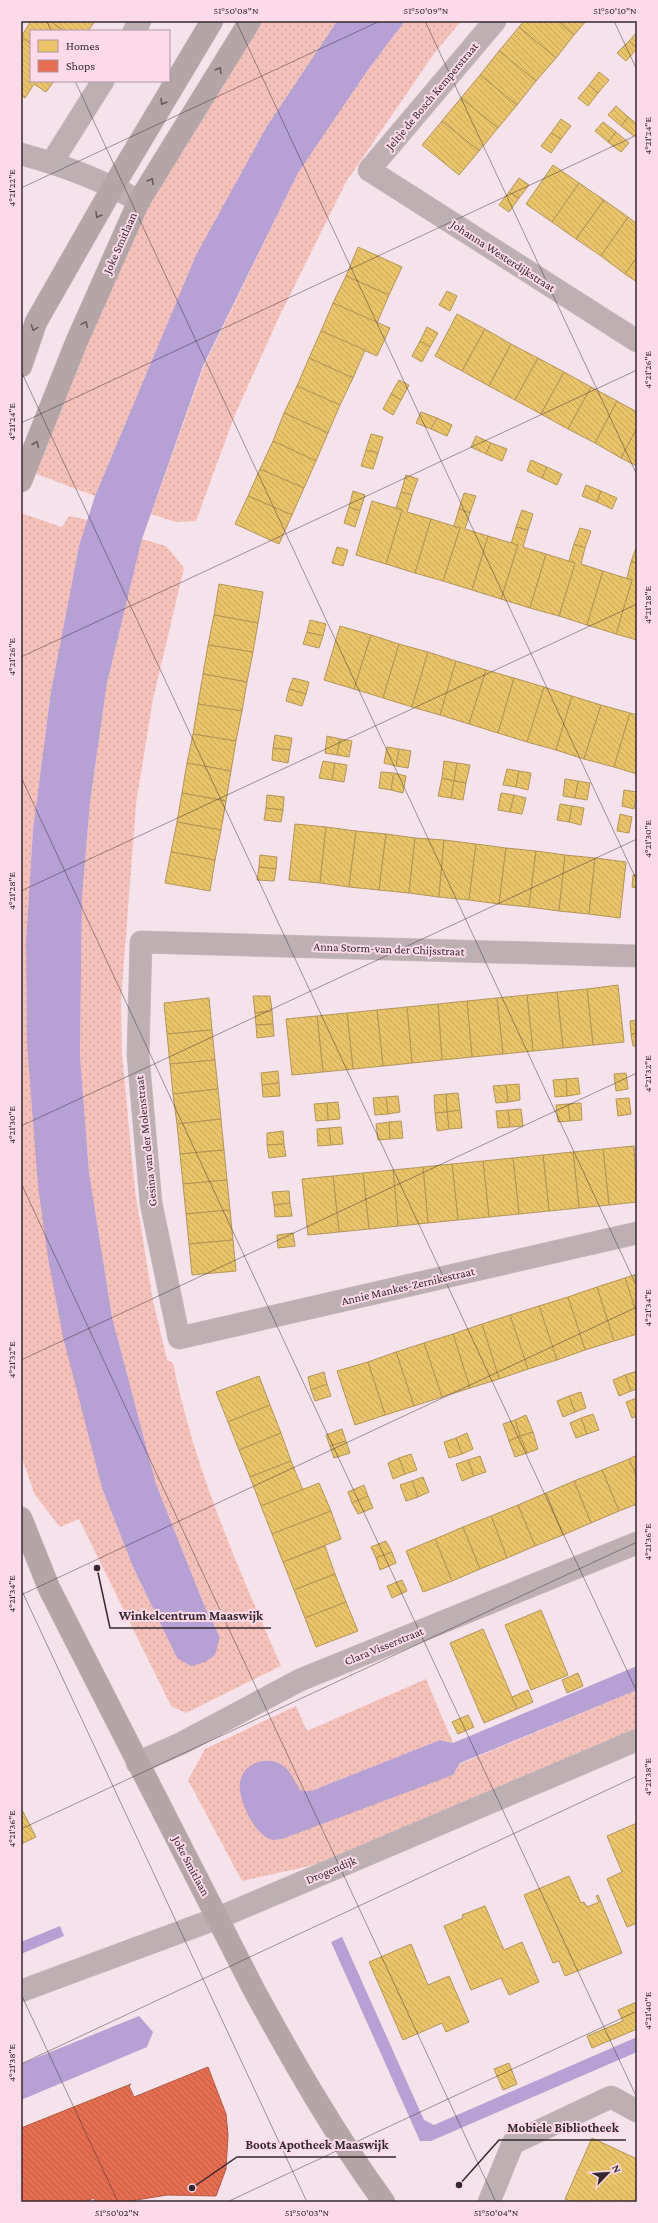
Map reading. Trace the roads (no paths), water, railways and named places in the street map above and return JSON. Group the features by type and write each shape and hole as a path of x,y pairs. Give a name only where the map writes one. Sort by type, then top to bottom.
{"street":[{"path":"135,30 140,21"},
{"path":"21,366 36,322 113,187 212,21"},
{"name":"Joke Smitlaan","path":"21,481 76,342 139,201 250,21"},
{"name":"Jeltje de Bosch Kemperstraat","path":"369,170 495,21"},
{"path":"52,162 102,82"},
{"path":"21,154 52,162 113,187 139,201"},
{"name":"Johanna Westerdijkstraat","path":"369,170 637,341"},
{"name":"Anna Storm-van der Chijsstraat","path":"141,942 637,956"},
{"name":"Gesina van der Molenstraat","path":"141,942 138,1055 151,1203 179,1338"},
{"name":"Annie Mankes-Zernikestraat","path":"179,1338 637,1233"},
{"name":"Joke Smitlaan","path":"21,1518 49,1588 254,1990 286,2049 368,2181 384,2202"},
{"name":"Clara Visserstraat","path":"137,1763 182,1743 300,1680 637,1543"},
{"name":"Drogendijk","path":"21,1991 218,1918 637,1740"},
{"path":"489,2202 513,2143 611,2097 637,2111"}],"place":[{"name":"Winkelcentrum Maaswijk","path":"97,1568"},
{"name":"Mobiele Bibliotheek","path":"459,2185"},
{"name":"Boots Apotheek Maaswijk","path":"192,2188"}]}
